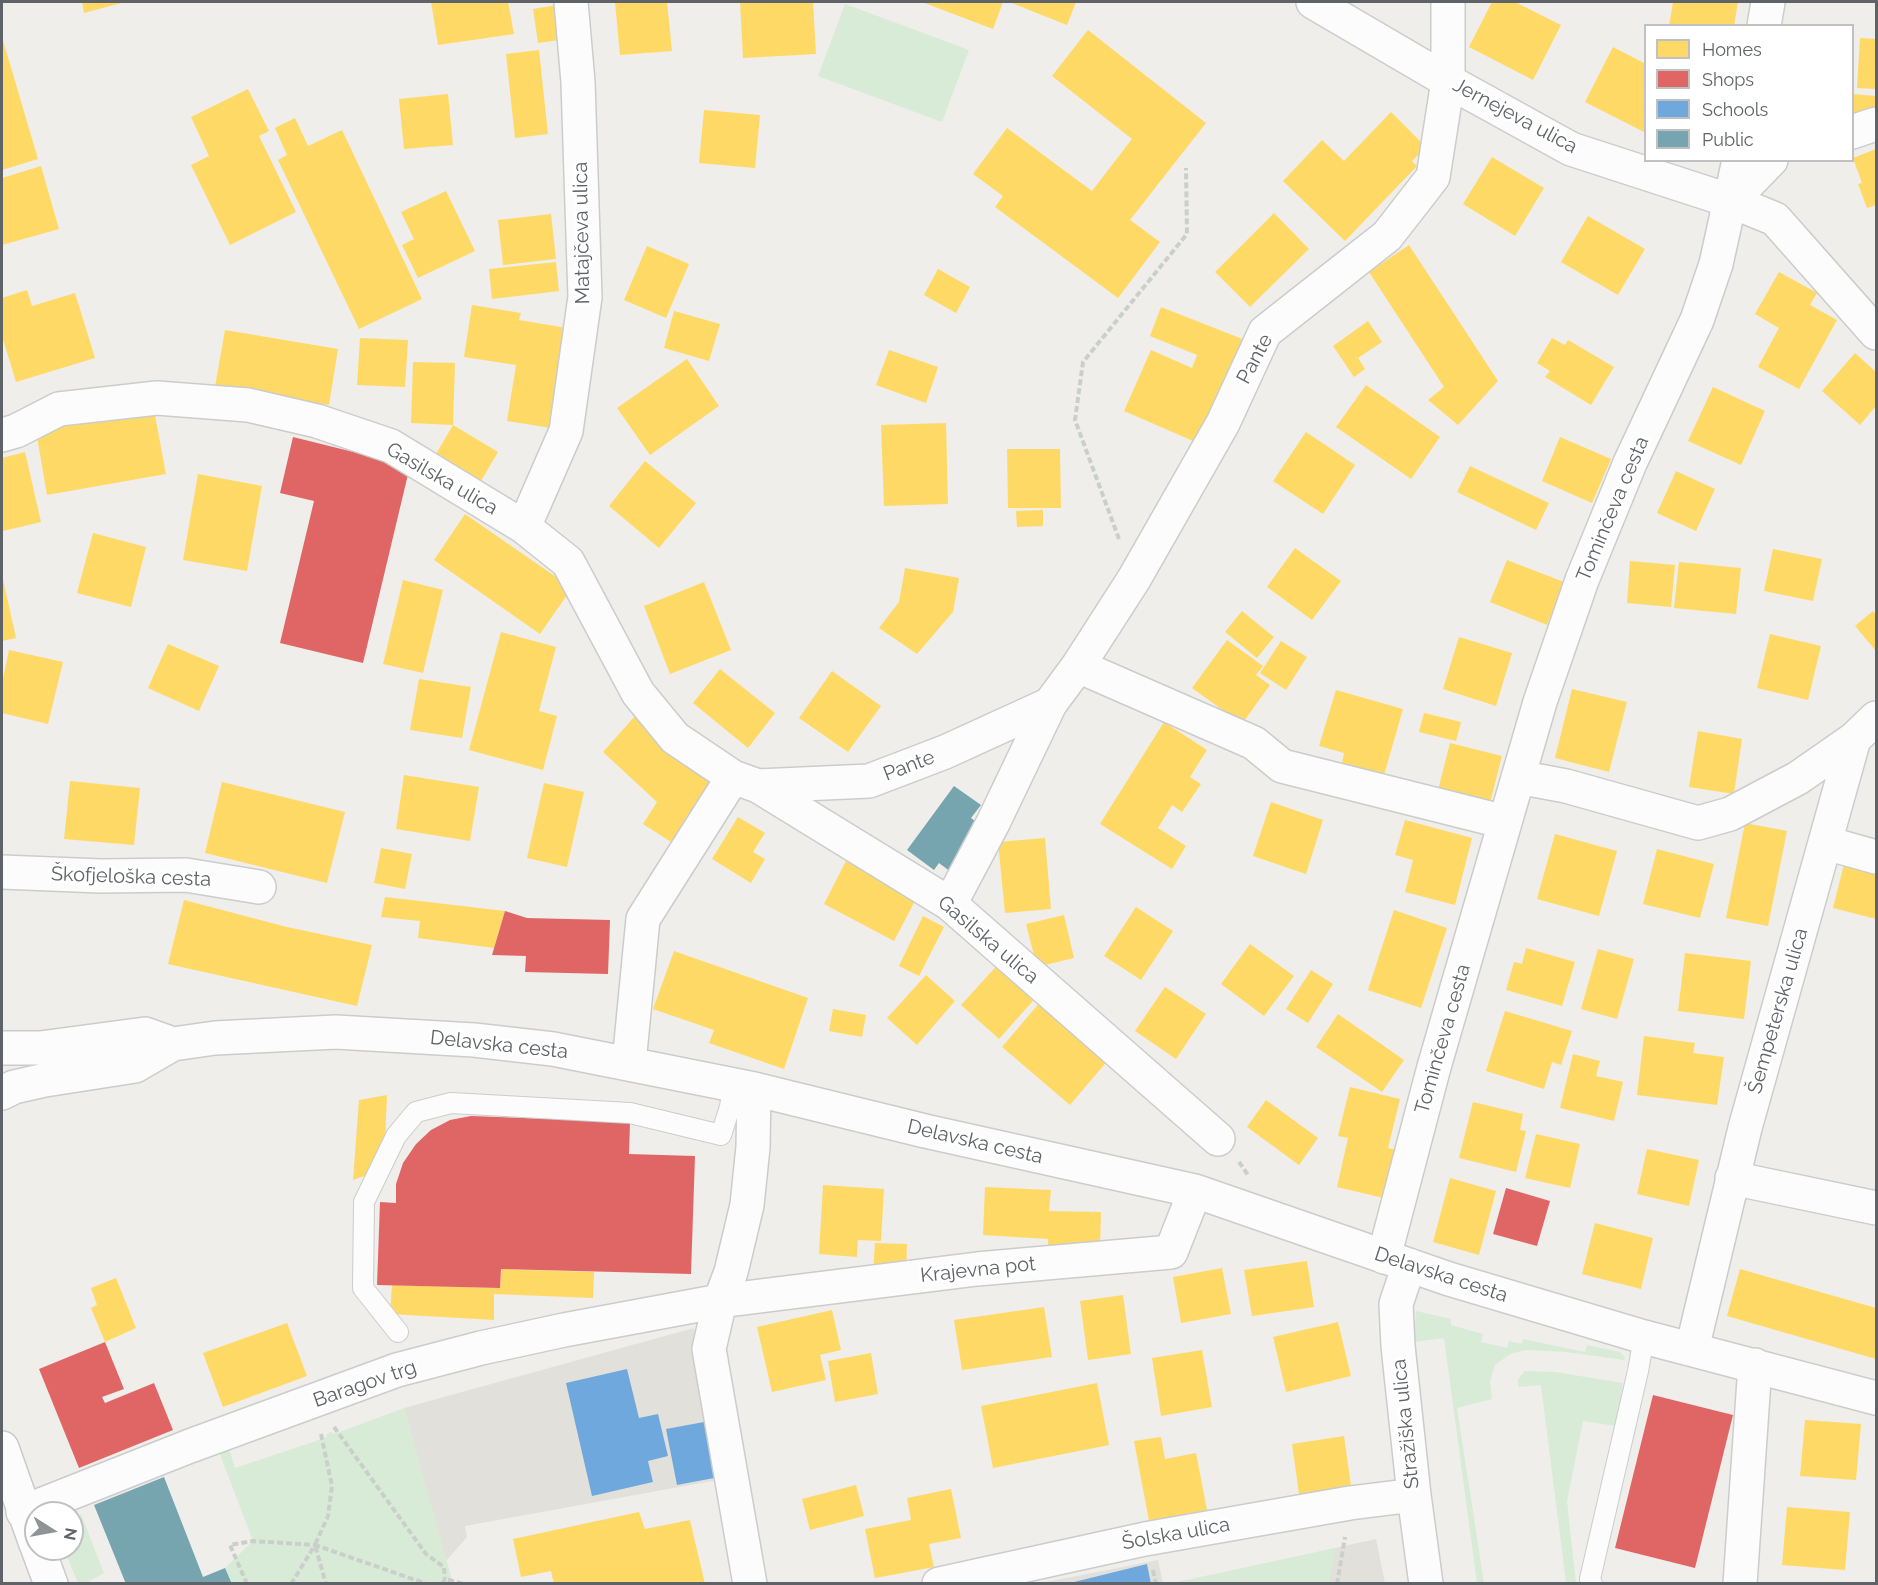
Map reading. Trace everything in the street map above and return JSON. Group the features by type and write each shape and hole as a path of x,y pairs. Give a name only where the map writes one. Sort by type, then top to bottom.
{"street":[{"name":"Matajčeva ulica","path":"524,527 566,431 585,297 578,82 571,2"},
{"name":"Jernejeva ulica","path":"1313,2 1448,81 1571,149 1731,201"},
{"name":"Pante","path":"950,904 993,824 1050,704 1078,666 1134,579 1223,423 1265,332 1387,236 1433,177 1448,81 1448,2"},
{"path":"1764,24 1768,2"},
{"path":"1854,131 1876,124"},
{"name":"Tominčeva cesta","path":"1396,1261 1434,1067 1540,702 1586,570 1630,463 1698,320 1716,264 1739,162"},
{"path":"1769,162 1731,201 1775,219 1876,333"},
{"name":"Gasilska ulica","path":"2,435 16,431 59,409 157,398 248,405 316,421 391,446 524,527 568,562 638,693 675,738 950,904 1218,1139"},
{"path":"1078,666 1254,743 1282,766 1505,822"},
{"name":"Pante","path":"745,782 869,781 945,752 1050,704"},
{"name":"Šempeterska ulica","path":"1518,777 1566,786 1698,823 1730,814 1797,778 1865,729"},
{"name":"Šempeterska ulica","path":"1692,1349 1732,1178 1826,843 1865,729"},
{"path":"629,1063 643,919 745,782"},
{"path":"1826,843 1876,857"},
{"name":"Škofjeloška cesta","path":"2,872 101,876 186,875 259,887"},
{"name":"Delavska cesta","path":"2,1093 45,1080 135,1066 173,1044 214,1038 336,1032 474,1040 553,1048 744,1087 925,1131 1195,1191 1449,1279 1644,1337 1876,1398"},
{"name":"Delavska cesta","path":"2,1048 40,1048 145,1034 173,1044"},
{"path":"744,1087 753,1147 747,1205 709,1349 750,1584"},
{"path":"1732,1178 1876,1208"},
{"name":"Krajevna pot","path":"720,1301 977,1269 1171,1252 1195,1191"},
{"name":"Stražiška ulica","path":"1396,1261 1398,1346 1426,1584"},
{"name":"Baragov trg","path":"14,1504 190,1446 322,1412 397,1370 564,1330 720,1301"},
{"path":"1740,1584 1755,1365"},
{"path":"2,1448 14,1504 24,1522"},
{"name":"Šolska ulica","path":"939,1584 1145,1539 1350,1503 1414,1495"},
{"path":"42,1561 51,1584"}],"lane":[{"path":"398,1332 363,1288 364,1202 396,1136 416,1112 451,1103 630,1113 721,1135 730,1107 744,1087"},
{"path":"1592,1584 1590,1579 1644,1337"}],"path":[{"path":"1134,579 1075,420 1083,362 1187,234 1186,168"},
{"path":"291,1584 315,1545 327,1516 332,1486 321,1432 322,1412"},
{"path":"322,1412 337,1428 426,1554 444,1567 443,1581 464,1584"},
{"path":"1337,1584 1350,1503"},
{"path":"246,1584 230,1545 253,1541 315,1545 426,1583"},
{"path":"315,1545 326,1584"}],"shaded area":[{"path":"694,1328 723,1479 465,1526 467,1537 446,1561 404,1408"},
{"path":"1376,1539 1385,1583 1172,1584"},
{"path":"1158,1560 1163,1583 1036,1584"}],"green space":[{"path":"845,4 969,50 942,122 818,76"},
{"path":"1416,1311 1451,1319 1451,1325 1483,1334 1481,1342 1507,1348 1509,1341 1522,1344 1523,1339 1585,1352 1587,1345 1620,1352 1625,1357 1624,1360 1566,1352 1525,1350 1510,1354 1495,1365 1490,1381 1492,1399 1457,1408 1484,1583 1477,1583 1444,1338 1414,1342"},
{"path":"1525,1371 1555,1372 1623,1383 1616,1426 1583,1421 1567,1501 1576,1583 1566,1583 1541,1385 1518,1387 1518,1379"},
{"path":"404,1408 453,1583 232,1583 225,1568 253,1541 218,1449 228,1446 235,1468"},
{"path":"84,1522 104,1573 86,1583 78,1583 69,1561 84,1561"},
{"path":"1336,1548 1329,1583 1172,1583"}],"building: Homes":[{"path":"82,2 125,2 84,13"},
{"path":"431,2 508,2 514,34 438,45"},
{"path":"615,2 667,2 672,51 620,55"},
{"path":"740,2 813,2 816,54 743,58"},
{"path":"922,2 1003,2 993,29"},
{"path":"1009,2 1076,2 1067,25"},
{"path":"1492,2 1515,2 1561,25 1533,80 1469,47"},
{"path":"1673,2 1738,2 1734,24 1669,24"},
{"path":"563,4 568,39 538,43 533,9"},
{"path":"1088,30 1206,123 1130,220 1160,242 1118,298 995,207 1003,196 973,174 1007,128 1092,191 1132,139 1052,76"},
{"path":"2,37 38,159 2,170"},
{"path":"1860,38 1876,39 1876,89 1857,88"},
{"path":"1613,47 1644,63 1644,132 1585,102"},
{"path":"539,50 548,134 515,138 506,54"},
{"path":"248,89 269,131 259,136 296,212 230,245 191,165 209,156 191,117"},
{"path":"448,94 453,145 404,149 399,99"},
{"path":"1854,94 1876,96 1876,120 1854,118"},
{"path":"704,110 760,115 755,168 699,163"},
{"path":"1391,112 1426,147 1412,161 1417,166 1345,241 1283,181 1322,140 1344,161"},
{"path":"295,118 308,146 342,130 422,299 359,329 278,160 287,155 275,128"},
{"path":"1876,149 1876,205 1867,208 1858,184 1862,183 1854,158"},
{"path":"1492,157 1544,188 1515,236 1463,204"},
{"path":"41,166 59,229 2,245 2,178"},
{"path":"446,191 475,251 418,278 402,245 414,239 401,212"},
{"path":"1274,213 1309,249 1250,307 1215,272"},
{"path":"551,214 556,259 503,265 498,220"},
{"path":"1588,216 1645,249 1618,295 1561,262"},
{"path":"1409,245 1498,381 1458,425 1428,400 1444,387 1369,272"},
{"path":"647,246 689,264 666,318 624,300"},
{"path":"556,262 559,291 492,299 489,269"},
{"path":"938,269 970,287 956,313 924,295"},
{"path":"1779,272 1817,293 1810,305 1837,320 1799,389 1758,367 1779,328 1755,314"},
{"path":"27,290 32,306 75,293 95,358 16,382 2,336 2,298"},
{"path":"472,305 521,313 519,320 567,328 551,428 507,421 516,365 464,357"},
{"path":"1161,307 1245,340 1200,444 1124,411 1151,350 1192,368 1197,355 1150,336"},
{"path":"674,311 720,324 709,361 664,348"},
{"path":"1368,321 1382,342 1358,358 1365,369 1354,377 1333,346"},
{"path":"225,330 338,349 329,405 215,387"},
{"path":"360,338 408,340 405,387 357,385"},
{"path":"1552,338 1565,345 1568,340 1614,367 1591,405 1545,377 1550,371 1537,363"},
{"path":"889,350 938,367 926,403 876,385"},
{"path":"1855,353 1876,372 1876,406 1860,425 1822,391"},
{"path":"687,359 719,406 650,455 617,408"},
{"path":"413,362 455,363 453,425 411,423"},
{"path":"1366,385 1440,437 1411,479 1336,427"},
{"path":"1713,387 1765,411 1741,465 1688,441"},
{"path":"154,410 166,474 47,495 36,431"},
{"path":"946,423 948,504 884,506 881,425"},
{"path":"453,425 498,452 478,486 433,459"},
{"path":"1306,432 1355,465 1323,514 1273,481"},
{"path":"1560,437 1611,459 1592,503 1542,481"},
{"path":"1007,449 1060,449 1061,508 1008,508"},
{"path":"25,452 41,522 3,531 2,458"},
{"path":"645,461 696,503 659,548 609,506"},
{"path":"1470,466 1549,503 1536,530 1457,492"},
{"path":"1676,471 1715,489 1696,531 1657,513"},
{"path":"198,474 262,486 247,571 183,560"},
{"path":"1043,510 1043,526 1017,527 1016,511"},
{"path":"465,514 572,588 540,634 434,560"},
{"path":"93,533 146,547 131,607 77,593"},
{"path":"1295,548 1341,581 1312,620 1267,587"},
{"path":"1773,549 1822,559 1813,601 1764,591"},
{"path":"1507,560 1564,582 1547,625 1490,602"},
{"path":"1630,561 1675,565 1671,607 1627,603"},
{"path":"1679,562 1741,568 1736,614 1674,608"},
{"path":"905,568 959,578 953,612 917,654 879,628 899,602"},
{"path":"2,575 16,638 2,641"},
{"path":"403,580 443,590 423,673 383,664"},
{"path":"704,582 731,650 670,674 644,606"},
{"path":"1242,611 1274,637 1257,658 1225,632"},
{"path":"1873,611 1876,614 1876,651 1855,626"},
{"path":"501,632 556,647 539,711 557,716 543,770 469,750"},
{"path":"1770,634 1821,646 1808,700 1757,688"},
{"path":"1459,637 1512,653 1496,706 1443,689"},
{"path":"1227,640 1263,666 1256,675 1270,685 1242,724 1192,688"},
{"path":"1281,641 1307,657 1286,690 1260,673"},
{"path":"168,644 219,666 199,711 148,688"},
{"path":"9,650 63,662 48,724 2,713 2,683"},
{"path":"720,669 775,713 748,748 693,703"},
{"path":"832,671 881,706 848,752 799,718"},
{"path":"419,679 471,687 462,738 410,730"},
{"path":"1572,689 1627,702 1609,772 1555,758"},
{"path":"1336,690 1403,709 1384,775 1342,763 1344,753 1319,746"},
{"path":"1424,713 1461,722 1456,741 1419,732"},
{"path":"635,716 681,763 717,787 679,847 643,824 657,802 603,752"},
{"path":"1164,722 1207,750 1190,777 1201,784 1182,812 1172,805 1158,828 1186,846 1172,869 1100,824"},
{"path":"1698,731 1742,739 1734,794 1689,787"},
{"path":"1450,743 1502,756 1488,811 1436,798"},
{"path":"404,775 479,787 470,841 396,829"},
{"path":"70,781 140,788 134,845 64,839"},
{"path":"222,782 345,812 327,883 205,853"},
{"path":"544,783 584,792 567,867 527,858"},
{"path":"1271,802 1323,820 1306,874 1253,856"},
{"path":"738,817 765,833 753,852 765,859 751,883 712,859"},
{"path":"1405,820 1472,838 1455,905 1405,892 1413,860 1395,855"},
{"path":"1745,823 1787,831 1768,926 1726,918"},
{"path":"1555,834 1617,851 1599,916 1537,899"},
{"path":"1045,838 1051,909 1005,913 998,842"},
{"path":"381,848 412,854 405,889 374,883"},
{"path":"1657,849 1714,864 1700,918 1643,904"},
{"path":"1845,860 1876,868 1876,919 1833,908"},
{"path":"846,861 917,897 894,941 824,904"},
{"path":"385,897 505,911 494,948 418,938 420,921 381,917"},
{"path":"184,900 287,927 372,945 357,1006 168,964"},
{"path":"1136,907 1173,931 1141,980 1104,956"},
{"path":"1394,910 1447,928 1421,1008 1368,990"},
{"path":"1064,915 1074,958 1037,967 1026,924"},
{"path":"923,916 944,927 919,976 899,966"},
{"path":"1250,944 1294,976 1264,1016 1221,984"},
{"path":"1526,948 1575,962 1562,1006 1506,990 1514,962 1522,964"},
{"path":"1598,949 1634,959 1617,1019 1581,1009"},
{"path":"674,951 808,998 784,1069 709,1043 714,1030 653,1009"},
{"path":"1685,953 1751,961 1744,1019 1678,1011"},
{"path":"1003,959 1040,993 999,1039 961,1005"},
{"path":"1311,970 1333,984 1308,1023 1286,1009"},
{"path":"926,975 955,1001 917,1045 887,1018"},
{"path":"1165,987 1206,1014 1176,1059 1135,1031"},
{"path":"1041,1001 1109,1059 1070,1105 1002,1047"},
{"path":"833,1009 866,1015 862,1037 829,1031"},
{"path":"1505,1011 1572,1031 1561,1065 1552,1062 1544,1089 1486,1071"},
{"path":"1338,1014 1404,1060 1382,1092 1316,1047"},
{"path":"1644,1036 1695,1043 1693,1053 1724,1057 1717,1105 1637,1095"},
{"path":"1573,1054 1600,1061 1596,1076 1623,1082 1614,1121 1560,1108"},
{"path":"1350,1087 1400,1099 1388,1148 1403,1151 1392,1200 1337,1187 1348,1138 1338,1136"},
{"path":"387,1095 384,1169 353,1180 359,1100"},
{"path":"1266,1100 1318,1138 1299,1165 1247,1127"},
{"path":"1473,1102 1523,1114 1520,1130 1526,1131 1516,1172 1459,1158"},
{"path":"1536,1134 1580,1144 1570,1188 1525,1178"},
{"path":"1647,1149 1699,1160 1689,1206 1637,1194"},
{"path":"1450,1178 1496,1191 1479,1255 1433,1242"},
{"path":"823,1185 884,1189 881,1241 858,1240 857,1257 819,1254"},
{"path":"985,1187 1051,1190 1049,1211 1101,1212 1100,1249 1048,1247 1048,1239 983,1235"},
{"path":"1595,1223 1653,1238 1641,1289 1582,1274"},
{"path":"875,1243 907,1244 906,1273 873,1272"},
{"path":"1307,1261 1314,1307 1252,1316 1244,1270"},
{"path":"1222,1268 1231,1314 1181,1323 1173,1277"},
{"path":"501,1269 594,1272 593,1298 494,1294 494,1320 390,1314 392,1285 500,1288"},
{"path":"1740,1269 1876,1308 1876,1359 1727,1316"},
{"path":"116,1278 136,1328 105,1342 91,1308 97,1305 91,1288"},
{"path":"1123,1295 1131,1354 1088,1360 1080,1301"},
{"path":"1044,1307 1052,1357 962,1370 954,1320"},
{"path":"832,1310 841,1350 820,1355 826,1380 772,1392 757,1327"},
{"path":"1338,1322 1351,1376 1286,1392 1273,1337"},
{"path":"287,1323 307,1376 223,1407 203,1353"},
{"path":"1202,1350 1212,1407 1161,1416 1152,1358"},
{"path":"871,1353 878,1394 835,1402 828,1361"},
{"path":"1097,1383 1109,1445 993,1468 981,1406"},
{"path":"1805,1420 1861,1424 1856,1480 1800,1476"},
{"path":"1344,1436 1351,1486 1299,1494 1292,1444"},
{"path":"1161,1437 1165,1459 1196,1453 1207,1510 1149,1521 1134,1441"},
{"path":"856,1485 864,1516 810,1530 802,1499"},
{"path":"951,1489 961,1538 929,1544 934,1567 875,1578 865,1529 911,1520 907,1498"},
{"path":"1787,1507 1850,1512 1845,1570 1782,1565"},
{"path":"639,1512 645,1529 690,1520 705,1584 554,1584 551,1571 521,1577 513,1539"}],"building: Shops":[{"path":"293,437 410,466 363,663 280,643 314,501 280,493"},
{"path":"505,911 527,918 610,920 608,974 525,972 526,956 492,955"},
{"path":"471,1116 630,1122 629,1154 695,1156 691,1274 501,1269 500,1288 377,1285 380,1202 396,1203 396,1184 403,1163 416,1144 431,1130 450,1120"},
{"path":"1506,1188 1550,1201 1537,1246 1493,1234"},
{"path":"105,1342 124,1389 102,1397 105,1403 154,1383 173,1430 79,1468 39,1369"},
{"path":"1653,1395 1733,1415 1695,1568 1615,1548"}],"building: Schools":[{"path":"627,1369 639,1418 658,1414 668,1456 648,1461 653,1482 592,1496 566,1383"},
{"path":"704,1422 714,1478 677,1485 666,1429"},
{"path":"1147,1564 1151,1584 1070,1584 1070,1583"}],"building: Public":[{"path":"954,786 981,805 971,818 983,827 951,872 939,863 934,870 907,850"},
{"path":"164,1477 203,1577 225,1568 232,1584 126,1584 94,1505"}]}
